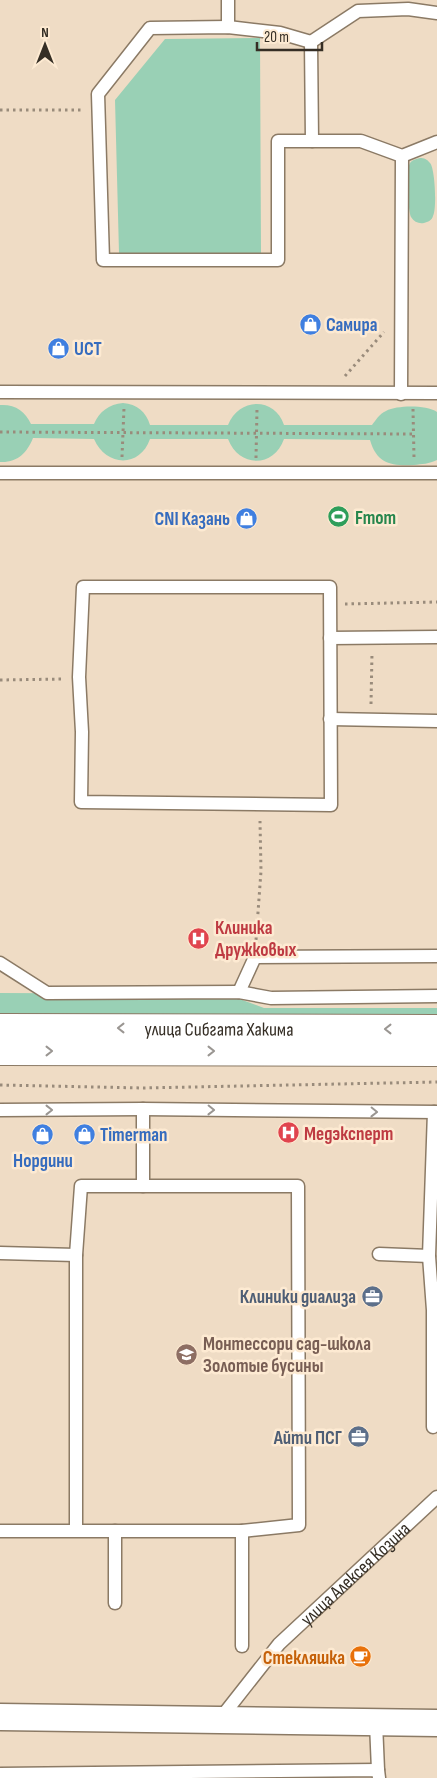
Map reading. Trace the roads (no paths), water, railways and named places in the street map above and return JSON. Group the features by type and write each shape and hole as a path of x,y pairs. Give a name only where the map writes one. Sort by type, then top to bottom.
{"main road":[{"name":"улица Сибгата Хакима","path":"0,1028 437,1029"},
{"name":"улица Сибгата Хакима","path":"0,1051 437,1052"}],"street":[{"path":"0,1718 437,1723"}],"lane":[{"path":"228,0 228,27"},
{"path":"437,13 408,9 358,11 311,42 280,33 228,27 150,28 98,94 103,260 278,260 278,141 361,141 402,156 437,142"},
{"path":"311,42 312,141"},
{"path":"402,156 406,394"},
{"path":"0,392 437,393"},
{"path":"0,474 437,473"},
{"path":"83,587 330,587 330,638 331,805 81,802 82,732 79,677 83,587"},
{"path":"330,638 437,637"},
{"path":"330,719 437,721"},
{"path":"239,992 255,957 437,956"},
{"path":"0,962 47,993 239,992 272,998 437,996"},
{"path":"0,1110 143,1109 436,1112 430,1256 435,1310 433,1427"},
{"path":"143,1109 143,1186"},
{"path":"0,1531 76,1531 115,1531 242,1531 299,1525 298,1186 81,1186 76,1254 76,1531"},
{"path":"0,1253 76,1254"},
{"path":"379,1254 430,1256"},
{"name":"улица Алексея Козина","path":"218,1721 279,1644 437,1497"},
{"path":"115,1531 115,1603"},
{"path":"242,1531 242,1646"},
{"path":"0,1774 379,1774 376,1723"}],"place":[{"name":"Самира","path":"310,324"},
{"name":"UCT","path":"58,348"},
{"name":"Fmom","path":"339,517"},
{"name":"CNI Казань","path":"246,518"},
{"name":"Клиника Дружковых","path":"199,938"},
{"name":"Медэксперт","path":"288,1133"},
{"name":"Нордини","path":"43,1134"},
{"name":"Timerman","path":"84,1134"},
{"name":"Клиники диализа","path":"372,1296"},
{"name":"Монтессори сад-школа Золотые бусины","path":"187,1354"},
{"name":"Айти ПСГ","path":"358,1437"},
{"name":"Стекляшка","path":"361,1657"}]}
